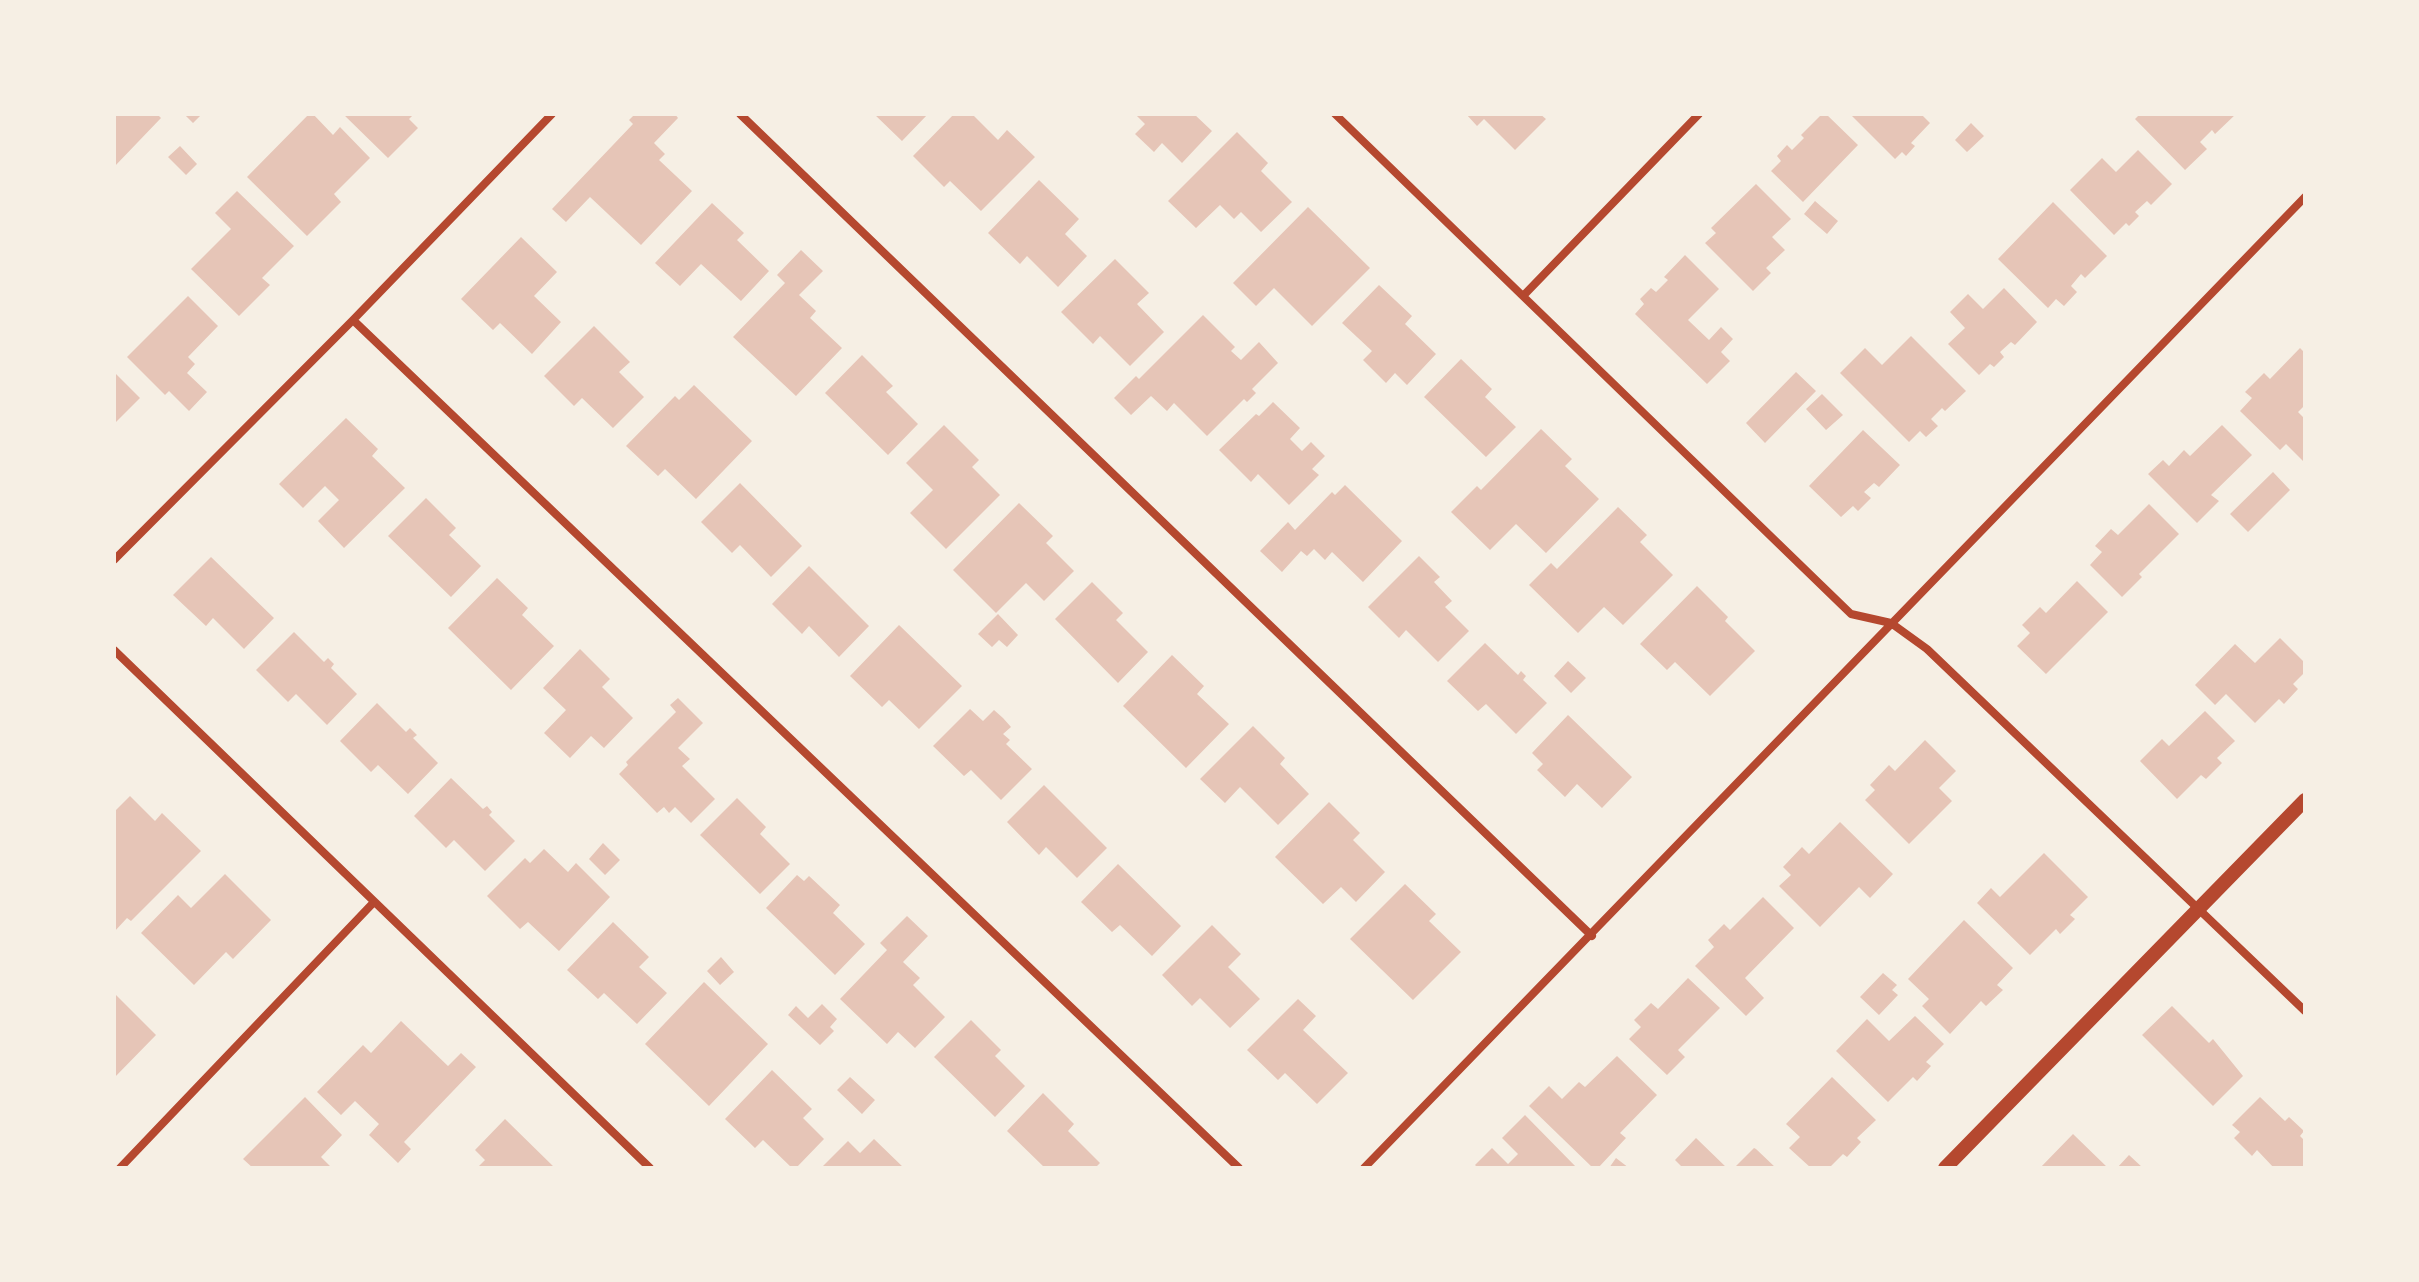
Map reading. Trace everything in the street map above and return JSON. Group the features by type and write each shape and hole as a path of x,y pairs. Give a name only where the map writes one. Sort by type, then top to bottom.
{"street":[{"path":"114,560 552,114"},
{"path":"740,114 1592,936"},
{"path":"1335,114 1851,614 1891,623 1927,649 2305,1011"},
{"path":"1524,295 1699,114"},
{"path":"1364,1168 2305,197"},
{"path":"353,320 1239,1168"},
{"path":"114,650 650,1168"},
{"path":"1945,1168 2305,800"},
{"path":"120,1168 374,902"}],"building":[{"path":"114,114 157,114 161,118 114,167"},
{"path":"184,114 202,114 193,123"},
{"path":"309,114 313,114 333,135 340,127 370,158 334,194 341,202 307,236 247,177"},
{"path":"343,114 414,114 409,119 418,128 388,158"},
{"path":"635,114 675,114 678,118 654,143 665,154 659,160 692,191 641,245 590,197 566,222 552,209 633,124 629,120"},
{"path":"874,114 928,114 902,141"},
{"path":"954,114 972,114 998,140 1007,130 1035,157 981,211 950,181 944,187 913,156"},
{"path":"1135,114 1194,114 1212,131 1182,163 1162,143 1154,152 1135,134 1145,124"},
{"path":"1466,114 1540,114 1546,119 1515,150 1484,119 1477,126"},
{"path":"1822,114 1826,114 1858,145 1803,202 1771,171 1781,161 1777,156 1787,145 1792,150 1804,138 1801,135"},
{"path":"1850,114 1921,114 1930,123 1911,143 1915,146 1906,156 1902,152 1895,159"},
{"path":"2140,114 2236,114 2215,134 2212,130 2200,142 2207,149 2185,170 2135,119"},
{"path":"1971,123 1984,136 1967,152 1955,140"},
{"path":"1237,132 1268,163 1261,171 1292,202 1261,232 1241,212 1234,219 1220,205 1196,228 1168,201"},
{"path":"180,146 197,164 186,175 168,157"},
{"path":"2138,150 2172,184 2151,205 2147,201 2135,212 2139,216 2114,235 2070,190 2102,158 2116,172"},
{"path":"1039,180 1079,219 1065,234 1087,256 1058,287 1027,256 1020,264 988,233"},
{"path":"1756,184 1791,219 1772,237 1785,250 1766,268 1771,273 1753,291 1705,243 1716,233 1711,228"},
{"path":"237,191 294,246 262,278 270,285 239,316 191,269 231,229 215,213"},
{"path":"1815,201 1838,221 1827,234 1804,214"},
{"path":"2053,202 2107,256 2085,278 2081,274 2071,286 2077,292 2064,306 2056,299 2048,308 1998,259"},
{"path":"712,203 744,233 737,240 769,271 741,301 701,264 680,286 655,263"},
{"path":"1308,207 1370,268 1312,326 1274,288 1256,306 1233,283"},
{"path":"521,237 557,272 534,296 561,322 532,354 500,323 493,330 461,299"},
{"path":"801,250 823,271 799,295 816,311 810,318 842,348 796,396 733,337 785,283 777,275"},
{"path":"1685,255 1719,289 1688,320 1709,340 1721,327 1733,339 1721,352 1730,361 1707,384 1635,314 1644,304 1640,299 1651,288 1656,292 1668,280 1664,277"},
{"path":"1115,259 1149,293 1137,304 1164,332 1130,366 1100,336 1093,344 1061,312"},
{"path":"1379,285 1412,316 1405,324 1436,354 1407,385 1395,373 1386,383 1363,360 1372,351 1342,323"},
{"path":"2004,288 2037,322 2015,345 2011,342 2000,352 2004,357 1994,367 1990,364 1979,375 1948,344 1965,328 1950,312 1968,294 1983,309"},
{"path":"188,296 218,326 188,357 195,364 187,373 207,392 189,411 169,391 165,395 127,357"},
{"path":"1203,315 1235,347 1231,351 1241,360 1259,342 1278,363 1252,389 1256,393 1247,402 1244,399 1207,436 1174,403 1167,411 1151,396 1131,415 1114,398 1136,376 1139,379"},
{"path":"594,326 630,362 619,372 644,397 613,428 582,398 574,406 544,376"},
{"path":"1911,336 1966,391 1945,411 1942,408 1931,419 1938,426 1926,437 1920,431 1909,442 1840,373 1865,348 1882,365"},
{"path":"2300,348 2305,353 2305,405 2298,412 2305,419 2303,461 2286,444 2280,450 2240,411 2252,398 2245,392 2264,373 2270,379"},
{"path":"862,355 893,386 886,392 918,424 888,455 825,393"},
{"path":"1461,359 1492,389 1485,397 1516,427 1486,457 1424,397"},
{"path":"114,372 140,398 114,424"},
{"path":"1796,372 1816,391 1765,443 1746,423"},
{"path":"694,385 752,441 696,499 665,469 658,476 626,446 675,396 679,400"},
{"path":"1822,394 1843,415 1826,430 1806,409"},
{"path":"1273,402 1300,428 1290,439 1302,451 1311,442 1325,456 1312,469 1319,475 1289,505 1258,474 1251,482 1219,450"},
{"path":"346,418 378,449 372,456 405,488 344,548 318,521 339,500 325,486 303,508 279,484"},
{"path":"944,425 979,460 972,467 1000,495 946,549 910,513 933,490 906,463"},
{"path":"2222,425 2252,455 2211,495 2219,501 2197,523 2148,474 2163,460 2169,466 2184,450 2190,456"},
{"path":"1541,429 1572,459 1565,466 1599,499 1546,553 1516,524 1490,550 1451,512 1477,486 1481,490"},
{"path":"1863,430 1900,465 1879,487 1874,483 1864,492 1871,498 1858,511 1853,506 1841,517 1809,486"},
{"path":"2273,472 2290,490 2248,532 2230,514"},
{"path":"740,483 802,546 771,577 740,545 732,553 701,522"},
{"path":"1345,485 1402,541 1363,582 1332,552 1325,560 1314,549 1307,556 1301,551 1282,572 1260,551 1288,522 1295,530 1332,492 1335,495"},
{"path":"426,498 456,528 449,535 481,566 451,597 388,536"},
{"path":"1019,503 1053,536 1046,543 1074,571 1044,601 1026,583 996,613 953,570"},
{"path":"2149,504 2179,534 2139,574 2142,577 2122,597 2090,565 2102,552 2095,546 2111,529 2118,535"},
{"path":"1618,507 1647,535 1640,542 1673,575 1623,625 1604,607 1578,633 1529,585 1551,563 1557,569"},
{"path":"1419,556 1440,577 1434,582 1452,601 1445,607 1469,631 1438,662 1406,630 1399,638 1368,607"},
{"path":"211,557 274,618 244,649 213,618 206,626 173,595"},
{"path":"809,566 869,626 839,657 809,626 802,634 772,604"},
{"path":"497,578 528,608 522,615 554,646 511,690 448,628"},
{"path":"2077,581 2108,612 2046,674 2017,646 2030,633 2022,625 2040,607 2046,613"},
{"path":"1092,582 1123,613 1116,620 1148,652 1118,683 1055,619"},
{"path":"1697,586 1728,617 1725,621 1755,651 1710,696 1675,662 1667,670 1640,644"},
{"path":"998,614 1018,635 1007,647 999,640 992,647 978,634"},
{"path":"899,625 962,686 919,729 889,700 882,707 850,676"},
{"path":"294,632 324,662 328,658 334,664 331,668 357,694 327,725 296,694 288,702 256,670"},
{"path":"2280,638 2305,663 2305,672 2293,684 2298,689 2284,704 2279,699 2255,723 2226,694 2215,705 2195,685 2235,644 2255,663"},
{"path":"1485,643 1518,675 1521,671 1526,676 1523,680 1547,703 1516,734 1486,704 1478,711 1447,681"},
{"path":"580,649 610,679 602,687 633,718 604,748 591,736 570,758 544,733 566,710 543,688"},
{"path":"1172,655 1204,686 1197,694 1229,724 1186,768 1123,706"},
{"path":"1568,661 1586,678 1571,693 1554,676"},
{"path":"678,698 703,723 678,748 690,759 682,766 715,799 691,823 675,807 669,813 664,807 657,813 619,774 628,765 626,762 676,712 670,705"},
{"path":"377,703 406,732 410,728 417,735 413,738 438,763 408,794 378,765 371,772 340,741"},
{"path":"970,709 983,721 994,710 1003,718 1011,727 1003,734 1010,740 1006,744 1032,769 1001,800 971,770 964,776 933,746"},
{"path":"2205,711 2235,741 2217,758 2222,763 2206,779 2201,775 2177,799 2140,761 2162,739 2169,746"},
{"path":"1568,715 1632,777 1602,808 1577,784 1565,797 1537,770 1543,764 1532,753"},
{"path":"1253,726 1285,758 1280,764 1309,794 1278,825 1240,787 1225,803 1200,779"},
{"path":"1925,740 1956,771 1939,788 1952,801 1909,844 1865,800 1875,790 1870,785 1889,765 1895,771"},
{"path":"451,778 483,809 487,806 492,812 489,815 515,841 485,871 454,840 446,848 414,816"},
{"path":"1044,785 1107,848 1077,878 1046,847 1039,855 1007,822"},
{"path":"130,796 155,821 162,813 201,851 131,921 127,918 114,932 114,812"},
{"path":"737,798 766,827 760,834 790,864 760,894 700,835"},
{"path":"1329,802 1360,833 1353,840 1385,872 1356,902 1341,887 1323,904 1275,857"},
{"path":"1840,822 1893,874 1870,898 1859,887 1820,927 1779,886 1791,875 1783,867 1802,847 1809,854"},
{"path":"603,843 620,860 605,875 589,859"},
{"path":"544,849 568,872 576,863 610,897 559,951 528,922 520,929 487,896 525,858 530,863"},
{"path":"2044,853 2088,897 2070,915 2075,919 2060,934 2056,929 2030,955 1977,903 1991,888 2000,897"},
{"path":"1118,864 1181,926 1152,956 1120,925 1112,932 1081,902"},
{"path":"225,874 271,920 233,959 226,952 194,985 141,933 178,895 191,908"},
{"path":"797,875 804,881 809,876 840,905 833,913 865,944 835,975 766,908"},
{"path":"1405,884 1436,914 1429,921 1461,952 1413,1000 1350,939"},
{"path":"1763,897 1794,928 1745,978 1764,998 1746,1016 1695,966 1714,947 1708,940 1724,924 1730,930"},
{"path":"907,916 928,936 903,962 920,978 913,985 945,1017 915,1048 898,1032 887,1044 840,999 887,950 880,943"},
{"path":"1964,920 2013,968 1997,985 2003,990 1986,1006 1981,1001 1950,1034 1922,1006 1929,999 1908,979"},
{"path":"613,922 649,957 639,967 667,993 637,1024 604,993 598,999 567,970"},
{"path":"1212,925 1241,954 1228,967 1260,999 1230,1028 1200,998 1192,1006 1162,975"},
{"path":"721,957 734,972 720,985 707,971"},
{"path":"1883,973 1897,985 1892,990 1898,995 1879,1015 1860,997"},
{"path":"1688,978 1720,1008 1678,1050 1685,1057 1667,1075 1629,1039 1641,1027 1634,1020 1651,1003 1658,1009"},
{"path":"704,982 768,1044 709,1106 645,1044"},
{"path":"114,993 156,1035 114,1078"},
{"path":"1298,999 1316,1016 1303,1030 1348,1073 1317,1104 1285,1073 1278,1080 1247,1050"},
{"path":"822,1004 837,1019 830,1027 834,1031 820,1045 788,1015 796,1006 808,1018"},
{"path":"2172,1006 2209,1043 2213,1039 2243,1076 2213,1106 2142,1035"},
{"path":"1915,1016 1944,1044 1926,1062 1931,1066 1917,1081 1913,1077 1888,1102 1836,1051 1867,1019 1889,1041"},
{"path":"971,1020 1001,1050 995,1056 1025,1086 995,1117 934,1057"},
{"path":"401,1021 448,1066 461,1053 476,1067 404,1142 411,1149 398,1163 369,1135 379,1124 355,1101 341,1115 317,1092 363,1045 371,1053"},
{"path":"1617,1056 1657,1095 1620,1133 1626,1138 1598,1168 1593,1168 1529,1106 1549,1086 1562,1099 1579,1082 1585,1087"},
{"path":"772,1070 812,1109 803,1118 824,1139 796,1168 792,1168 763,1140 755,1148 725,1119"},
{"path":"850,1077 875,1100 862,1114 837,1090"},
{"path":"1832,1077 1876,1120 1857,1138 1861,1142 1847,1157 1843,1154 1829,1168 1811,1168 1789,1148 1800,1137 1786,1124"},
{"path":"1043,1093 1074,1124 1068,1131 1100,1163 1095,1168 1045,1168 1007,1131"},
{"path":"305,1097 342,1135 321,1157 332,1168 253,1168 243,1159"},
{"path":"2260,1097 2285,1121 2289,1117 2304,1131 2300,1136 2305,1141 2305,1165 2302,1168 2274,1168 2257,1150 2252,1156 2234,1138 2240,1132 2232,1125"},
{"path":"1525,1115 1577,1168 1478,1168 1475,1165 1492,1148 1508,1164 1518,1154 1502,1138"},
{"path":"505,1119 555,1168 477,1168 485,1160 475,1150"},
{"path":"2073,1134 2108,1168 2040,1168"},
{"path":"1696,1138 1727,1168 1683,1168 1675,1160"},
{"path":"874,1139 904,1168 821,1168 848,1141 860,1153"},
{"path":"1756,1149 1776,1168 1734,1168"},
{"path":"2129,1155 2143,1168 2117,1168"},
{"path":"1616,1158 1629,1168 1609,1168"}]}
